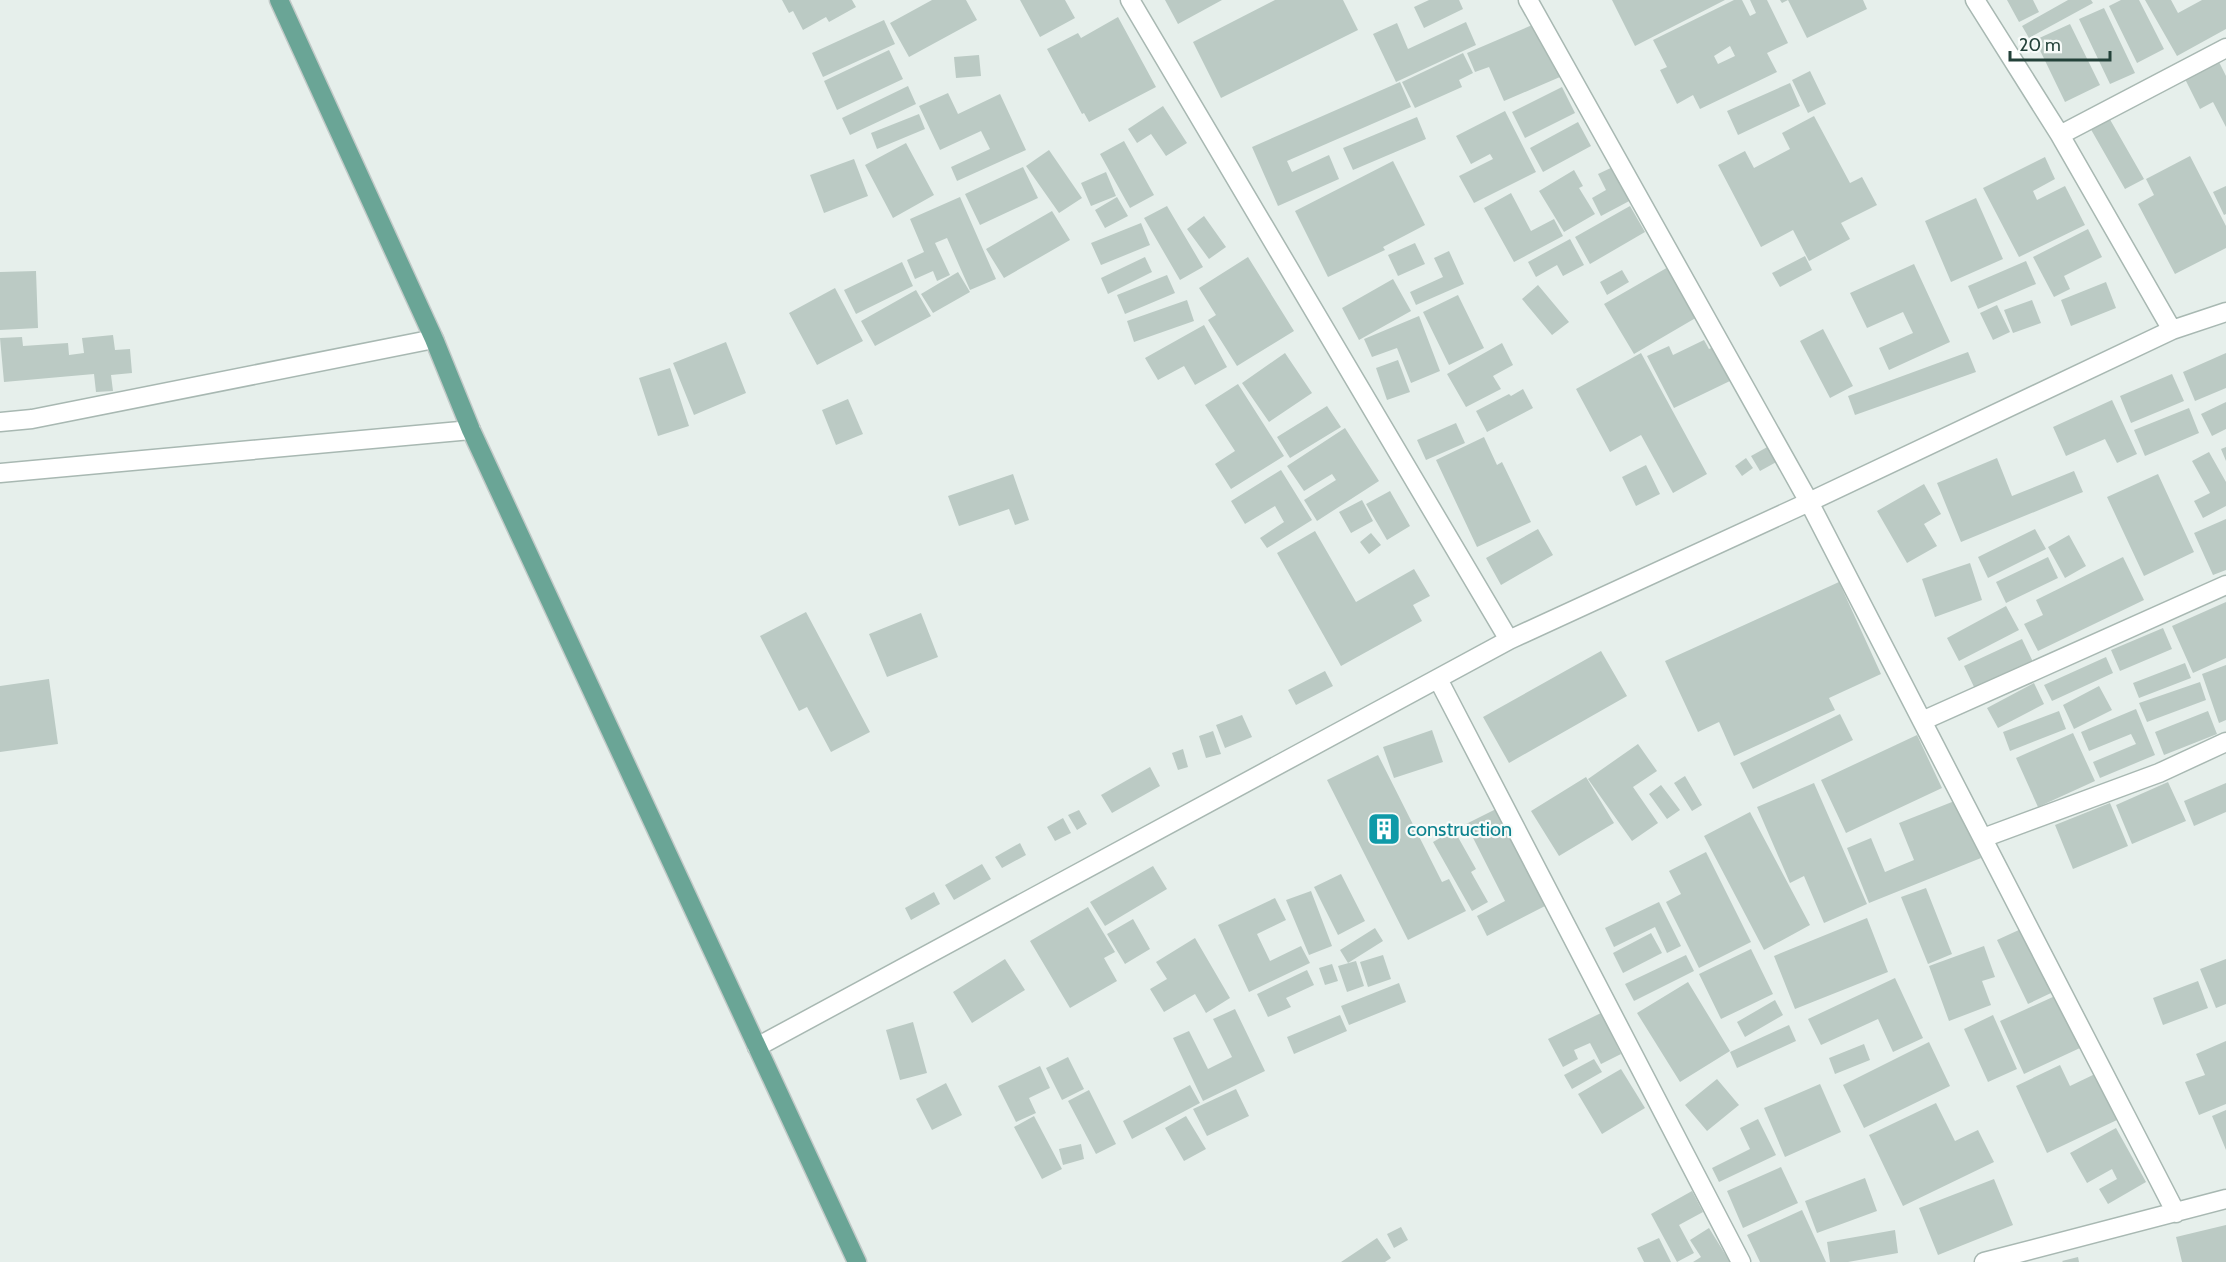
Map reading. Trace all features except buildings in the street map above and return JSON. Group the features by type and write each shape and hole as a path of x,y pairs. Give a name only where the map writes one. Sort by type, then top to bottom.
{"main road":[{"path":"279,0 434,339 471,430 857,1262"}],"street":[{"path":"1130,0 1509,640"},
{"path":"1528,0 1809,502 2176,1213"},
{"path":"1975,0 2060,135 2172,330"},
{"path":"2060,135 2226,48"},
{"path":"758,1047 1509,640 1809,502 2172,330 2226,312"},
{"path":"0,422 32,419 434,339"},
{"path":"0,473 471,430"},
{"path":"1922,721 2226,585"},
{"path":"1438,679 1741,1262"},
{"path":"1983,838 2159,773 2226,742"},
{"path":"1984,1262 2226,1199"}],"place":[{"name":"construction","path":"1384,829"}]}
